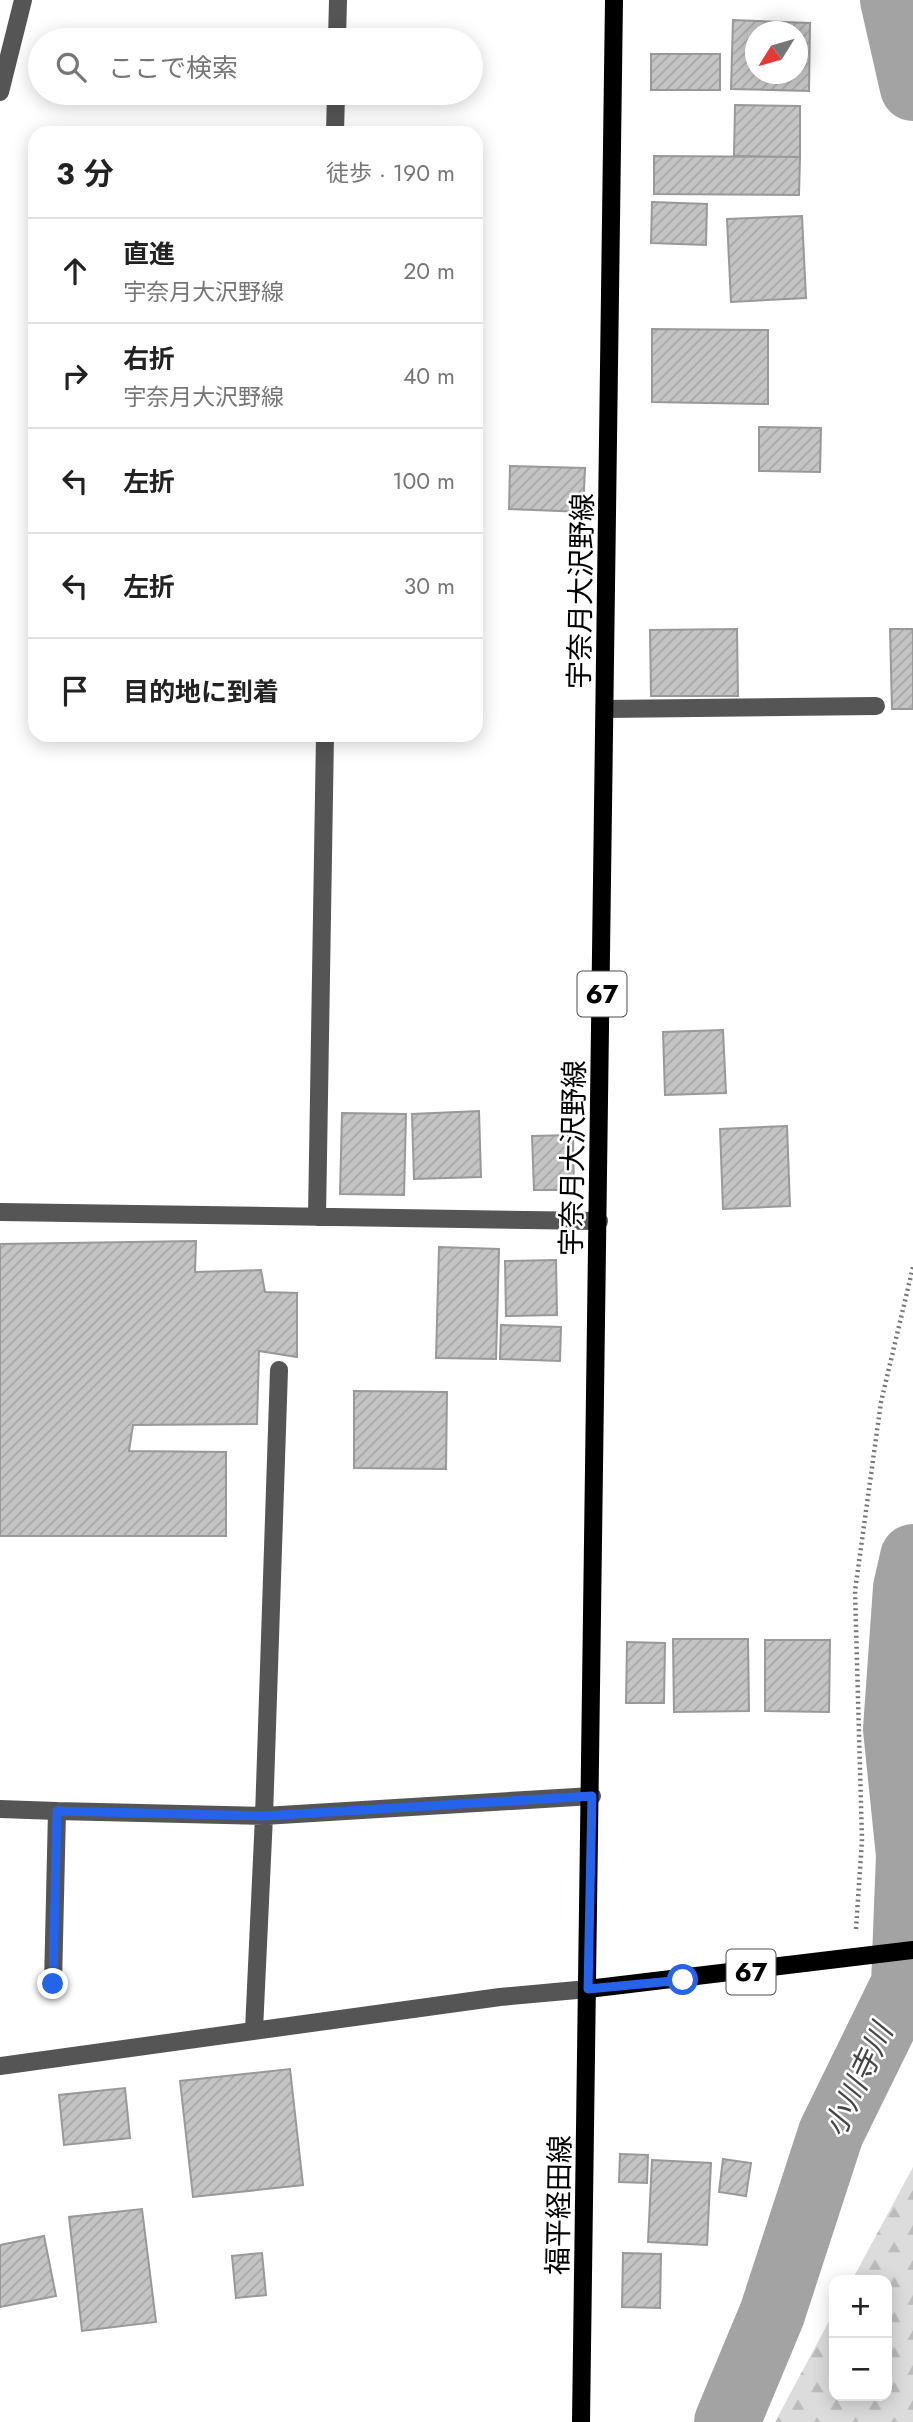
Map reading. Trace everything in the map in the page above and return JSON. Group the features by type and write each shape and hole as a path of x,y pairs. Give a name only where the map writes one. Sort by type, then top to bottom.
{"main road":[{"name":"宇奈月大沢野線","path":"588,1989 614,0"},
{"name":"67","path":"588,1989 853,1960 913,1950"},
{"name":"福平経田線","path":"581,2422 588,1989"}],"street":[{"path":"0,92 23,0"},
{"path":"337,28 338,0"},
{"path":"335,126 336,105"},
{"path":"606,709 876,706"},
{"path":"317,1217 325,742"},
{"path":"0,1212 599,1221"},
{"path":"254,2029 279,1370"},
{"path":"0,1809 264,1816 592,1796"},
{"path":"53,1984 57,1811"},
{"path":"0,2066 254,2029 500,1997 588,1989"}],"path":[{"path":"853,1960 862,1840 855,1591 881,1402 913,1267"}],"green space":[{"path":"913,2167 913,2422 775,2422 829,2321 829,2401 892,2401 892,2275 855,2275"}],"building":[{"path":"733,20 759,21 745,21 745,84 808,84 810,23 809,91 731,89"},
{"path":"651,54 720,54 720,90 651,90"},
{"path":"735,105 800,106 800,157 734,156"},
{"path":"654,156 800,157 799,195 654,194"},
{"path":"652,202 707,204 706,245 651,243"},
{"path":"802,216 806,298 731,302 727,219"},
{"path":"652,329 768,330 768,404 652,402"},
{"path":"759,427 821,428 820,472 759,471"},
{"path":"510,466 585,468 583,512 509,509"},
{"path":"737,629 738,696 651,696 650,630"},
{"path":"890,629 913,629 913,709 892,709"},
{"path":"723,1030 726,1093 665,1095 663,1032"},
{"path":"479,1111 481,1177 414,1179 412,1114"},
{"path":"342,1113 406,1114 404,1195 340,1194"},
{"path":"787,1126 790,1206 723,1209 720,1129"},
{"path":"573,1135 574,1190 534,1190 532,1136"},
{"path":"196,1241 195,1272 261,1270 265,1292 297,1293 297,1357 259,1351 257,1424 133,1425 129,1451 226,1452 226,1536 0,1536 0,1244"},
{"path":"439,1247 499,1249 496,1359 436,1358"},
{"path":"556,1260 557,1315 506,1316 505,1261"},
{"path":"501,1325 561,1327 560,1361 500,1359"},
{"path":"354,1391 447,1392 446,1469 354,1468"},
{"path":"673,1639 748,1639 749,1711 674,1712"},
{"path":"765,1640 830,1640 829,1712 765,1711"},
{"path":"627,1642 665,1643 664,1703 626,1703"},
{"path":"290,2069 303,2185 193,2197 180,2081"},
{"path":"125,2088 130,2138 64,2145 59,2095"},
{"path":"620,2154 648,2155 647,2183 619,2182"},
{"path":"723,2159 751,2163 746,2196 719,2192"},
{"path":"652,2160 711,2163 707,2245 648,2242"},
{"path":"142,2209 156,2322 82,2331 69,2217"},
{"path":"44,2236 56,2296 0,2307 0,2245"},
{"path":"262,2253 266,2295 236,2298 232,2256"},
{"path":"623,2253 661,2254 660,2308 622,2307"}],"waterway":[{"name":"小川寺川","path":"893,0 913,88"},
{"name":"小川寺川","path":"727,2422 772,2314 831,2133 904,1984 909,1855 896,1729 906,1588 913,1557"}],"route":[{"path":"53,1984 57,1811 264,1816 592,1796 588,1989 683,1980"}]}
